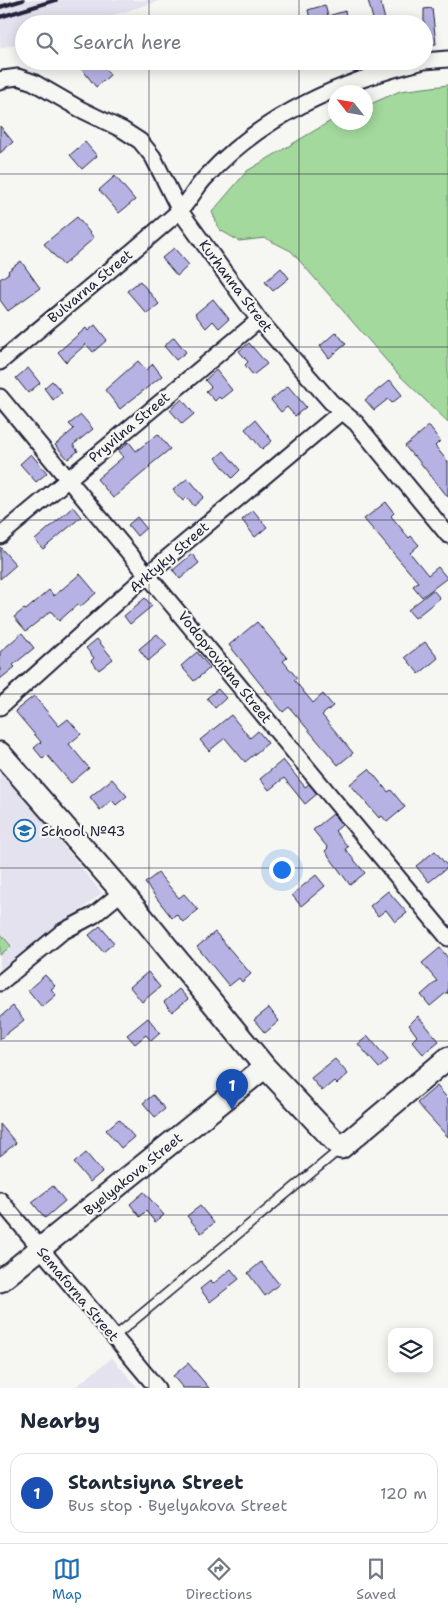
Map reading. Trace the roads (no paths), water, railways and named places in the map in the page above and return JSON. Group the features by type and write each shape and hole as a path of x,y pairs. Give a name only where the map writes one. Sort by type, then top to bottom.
{"street":[{"name":"Bulvarna Street","path":"433,60 448,59"},
{"name":"Bulvarna Street","path":"0,362 180,211 205,177 236,149 270,124 306,102 344,84 388,70"},
{"name":"Kurhanna Street","path":"2,81 18,77 33,82 140,141 152,157 180,211 259,320 331,402 356,422 448,535"},
{"name":"Pryvilna Street","path":"0,536 259,320"},
{"name":"Vodoprovidna Street","path":"0,397 448,938"},
{"name":"Arktyky Street","path":"0,707 148,574 342,411"},
{"path":"0,753 122,892 265,1066 341,1148 448,1058"},
{"path":"0,983 62,932 94,915 122,892"},
{"name":"Byelyakova Street","path":"0,1281 265,1066"},
{"name":"Semaforna Street","path":"0,1200 157,1388"}],"lane":[{"path":"114,1337 341,1148"}],"railway":[{"path":"0,7 23,0"},
{"path":"0,17 56,0"}],"place":[{"name":"School №43","path":"25,831"},
{"name":"Stantsiyna Street","path":"232,1110"}]}
